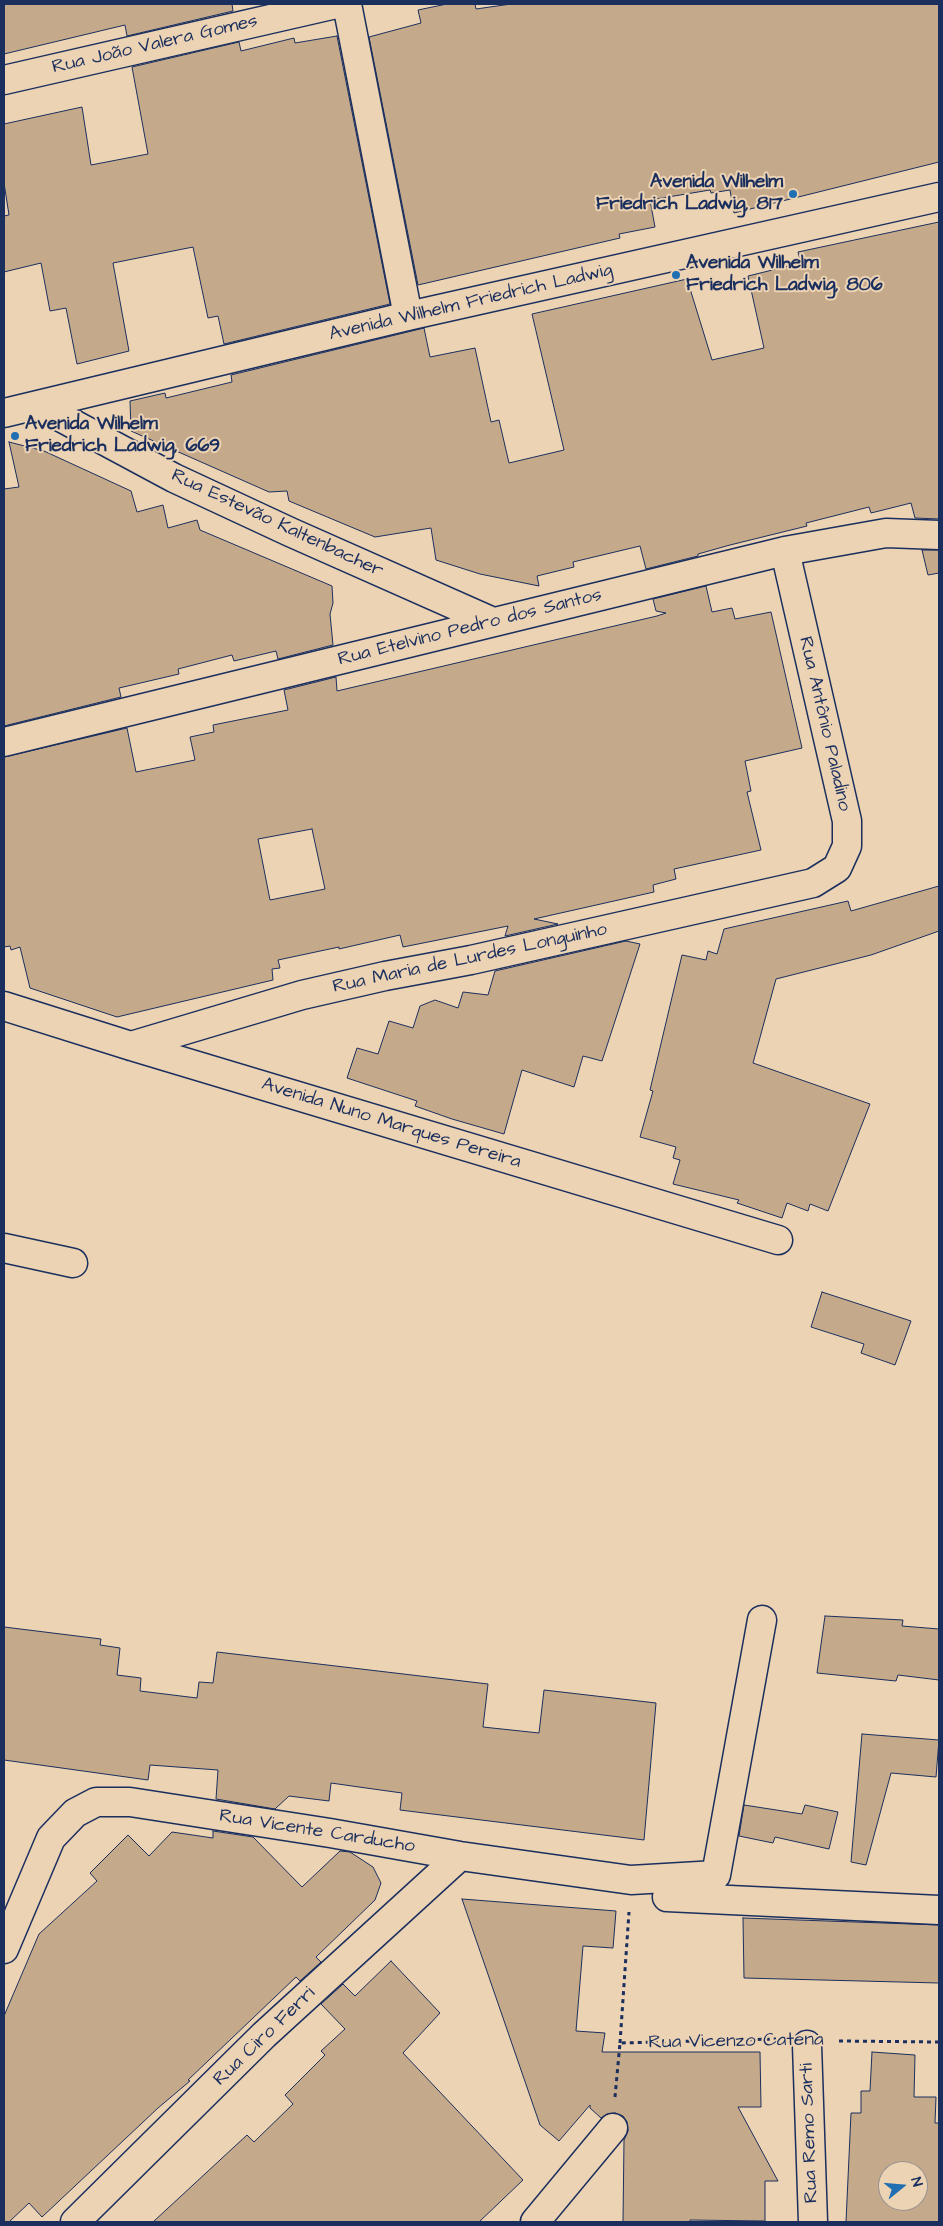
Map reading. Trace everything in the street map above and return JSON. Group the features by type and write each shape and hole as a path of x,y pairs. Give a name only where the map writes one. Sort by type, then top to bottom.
{"street":[{"name":"Rua João Valera Gomes","path":"4,80 336,4"},
{"path":"347,4 408,316"},
{"name":"Avenida Wilhelm Friedrich Ladwig","path":"4,414 408,316 939,197"},
{"name":"Rua Estevão Kaltenbacher","path":"38,405 174,478 493,622"},
{"name":"Rua Etelvino Pedro dos Santos","path":"4,742 785,551 886,533 939,535"},
{"name":"Rua Antônio Paladino","path":"785,551 846,822 847,846 837,868 813,883"},
{"name":"Rua Maria de Lurdes Longuinho","path":"131,1046 302,995 385,976 471,960 813,883"},
{"name":"Avenida Nuno Marques Pereira","path":"4,1006 131,1046 778,1240"},
{"path":"4,1248 73,1264"},
{"name":"Rua Vicente Carducho","path":"4,1950 51,1838 75,1813 96,1802 130,1802 330,1833 460,1856 631,1880 716,1874 762,1620"},
{"name":"Rua Ciro Ferri","path":"75,2222 264,2035 460,1856"},
{"path":"667,1897 939,1910"},
{"name":"Rua Remo Sarti","path":"807,2045 813,2222"},
{"path":"535,2222 613,2128"}],"path":[{"path":"613,2128 631,1880"},
{"name":"Rua Vicenzo Catena","path":"620,2043 771,2038 807,2045 831,2041 939,2042"}],"building":[{"path":"4,4 232,4 233,11 127,36 125,25 4,54"},
{"path":"447,4 475,4 476,9 511,4 939,4 939,162 734,213 730,190 711,193 710,190 650,200 655,227 619,234 620,238 418,285 369,37 421,23 418,10"},
{"path":"337,36 390,304 224,344 218,316 208,318 193,247 113,263 129,351 77,364 66,308 50,311 41,263 4,272 4,216 9,215 4,183 4,124 82,107 91,165 148,154 132,67 239,42 241,51 294,38 295,43"},
{"path":"939,222 939,519 915,518 911,503 871,513 869,507 806,523 807,526 730,545 698,554 698,556 646,569 640,546 573,562 574,567 537,576 539,586 480,574 436,560 431,528 375,537 289,501 287,491 269,492 131,431 130,401 165,393 166,398 232,382 231,375 424,328 430,357 475,348 491,422 499,420 509,463 564,450 532,314 687,279 712,360 764,348 748,276 801,263 798,252"},
{"path":"9,442 44,451 131,491 137,512 163,505 168,528 197,520 200,530 332,586 333,603 330,614 333,645 278,659 276,651 234,661 232,655 178,669 179,674 119,688 121,697 4,726 4,489 19,487"},
{"path":"922,550 939,550 939,573 928,575"},
{"path":"706,586 712,612 732,608 735,619 771,612 802,748 745,761 751,791 747,792 761,850 674,869 676,879 653,885 654,892 534,919 558,924 505,936 508,926 403,947 400,935 339,949 339,947 278,960 280,968 272,969 273,980 117,1017 30,988 20,947 11,950 10,946 4,947 4,757 127,728 136,772 195,760 190,737 214,732 213,725 288,710 284,690 336,677 337,691 666,613 656,611 653,599","holes":["312,829 325,889 270,900 258,839"]},
{"path":"939,886 939,931 871,955 776,979 753,1063 870,1104 828,1211 810,1204 808,1211 787,1203 782,1218 737,1203 739,1200 673,1184 680,1160 673,1158 676,1147 640,1137 653,1091 650,1090 682,955 706,960 708,951 717,954 724,929 848,901 851,911"},
{"path":"626,941 640,944 602,1061 583,1056 574,1087 522,1070 504,1134 415,1106 417,1101 347,1078 357,1048 378,1054 389,1021 413,1028 420,1006 435,1000 458,1008 463,992 488,995 495,971"},
{"path":"822,1292 911,1321 895,1365 861,1353 864,1344 811,1327"},
{"path":"825,1616 903,1620 902,1626 939,1629 939,1680 898,1675 896,1681 817,1673"},
{"path":"4,1627 101,1639 100,1645 120,1648 117,1675 141,1678 140,1691 197,1698 199,1682 213,1683 217,1652 488,1684 483,1727 539,1733 544,1690 656,1703 644,1840 400,1810 402,1793 331,1783 329,1801 289,1796 275,1809 216,1799 218,1770 150,1765 148,1780 4,1760"},
{"path":"862,1734 939,1740 936,1777 891,1773 866,1865 851,1862"},
{"path":"744,1805 802,1814 805,1805 838,1812 829,1849 775,1837 773,1843 739,1836"},
{"path":"213,1831 253,1837 302,1887 340,1851 350,1852 373,1867 381,1883 375,1900 316,1957 321,1962 300,1981 296,1977 188,2080 190,2081 158,2108 42,2217 29,2203 9,2222 4,2222 4,2016 39,1934 97,1881 90,1873 128,1835 149,1856 172,1832 213,1838"},
{"path":"462,1899 616,1911 613,1948 583,1946 576,2031 605,2033 602,2052 760,2052 761,2107 738,2107 778,2181 765,2181 765,2221 690,2220 690,2222 623,2222 624,2140 628,2131 627,2122 623,2116 615,2113 607,2114 601,2118 590,2108 590,2105 559,2141 540,2125"},
{"path":"743,1918 939,1925 939,1983 744,1978"},
{"path":"391,1961 440,2013 403,2053 523,2180 479,2222 153,2222 247,2135 254,2142 293,2104 285,2095 325,2055 321,2051 345,2029 321,2004 343,1984 355,1996"},
{"path":"872,2052 915,2055 914,2097 936,2097 935,2123 939,2123 939,2222 846,2222 851,2113 861,2113 861,2091 870,2091"}],"place":[{"name":"Avenida Wilhelm Friedrich Ladwig, 817","path":"793,194"},
{"name":"Avenida Wilhelm Friedrich Ladwig, 806","path":"676,275"},
{"name":"Avenida Wilhelm Friedrich Ladwig, 669","path":"15,436"}]}
